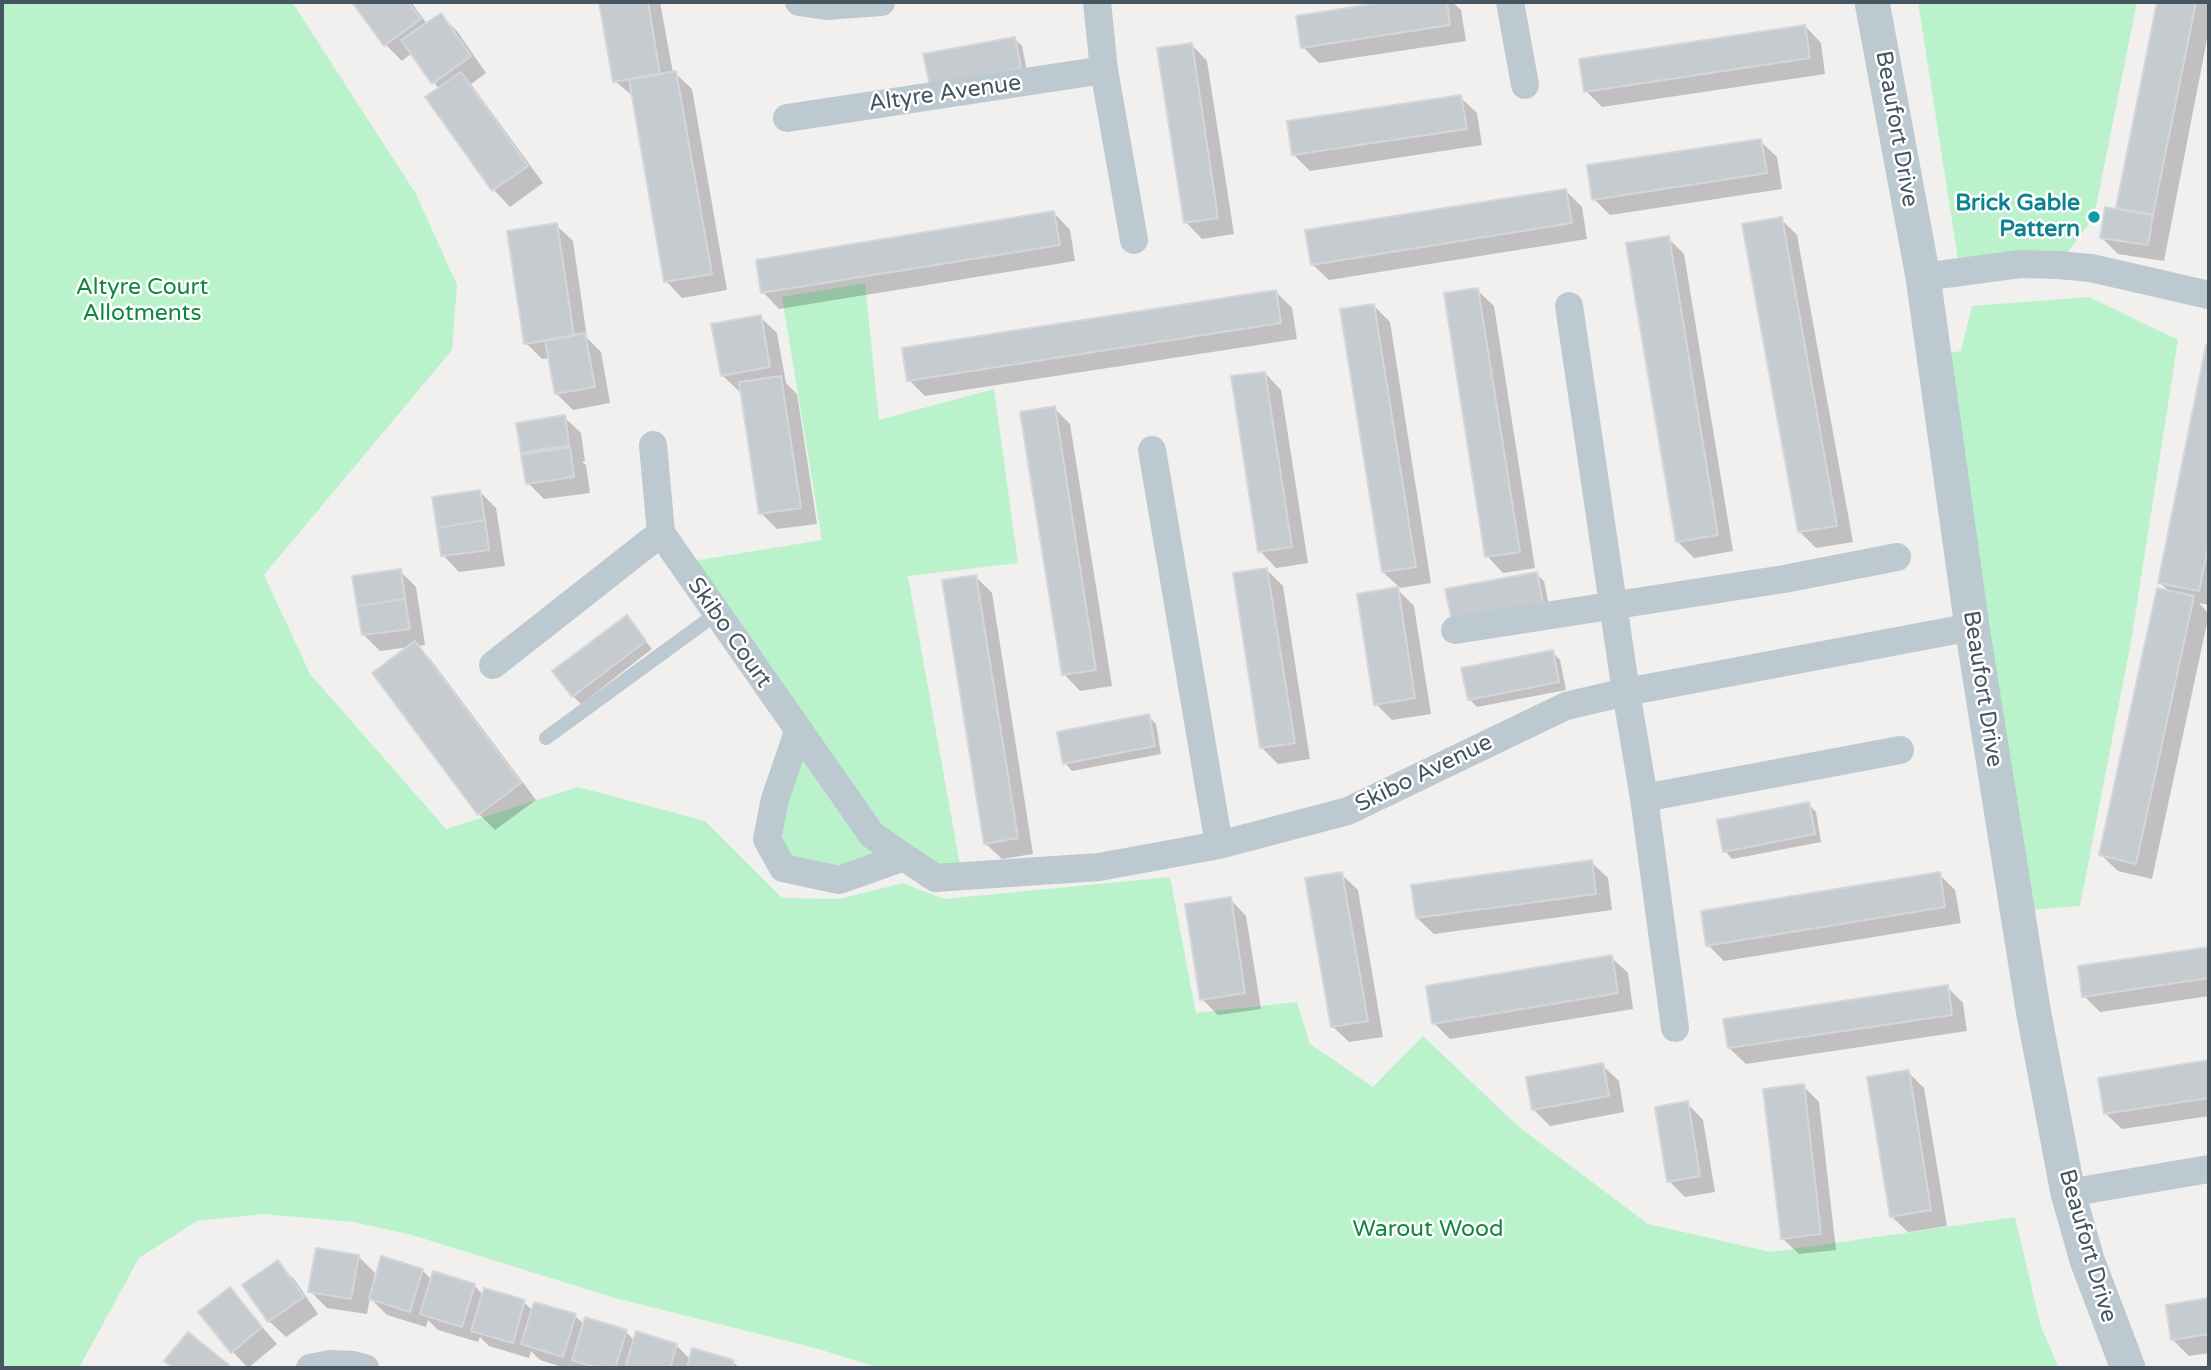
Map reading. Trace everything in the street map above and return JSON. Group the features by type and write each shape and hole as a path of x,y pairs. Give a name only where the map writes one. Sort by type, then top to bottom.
{"street":[{"path":"799,2 826,6 881,2"},
{"path":"1097,2 1104,71 1133,240"},
{"path":"1510,2 1525,85"},
{"name":"Beaufort Drive","path":"1872,2 1923,277 1972,627 2033,1010 2068,1193 2087,1260 2128,1368"},
{"name":"Altyre Avenue","path":"787,118 1104,71"},
{"path":"1923,277 2020,264 2058,265 2091,268 2209,295"},
{"path":"1569,306 1644,798 1675,1028"},
{"name":"Skibo Court","path":"653,445 661,533 798,732"},
{"path":"1152,450 1219,845"},
{"path":"493,665 661,533"},
{"path":"1455,630 1784,579 1897,557"},
{"name":"Skibo Avenue","path":"798,732 872,835 935,878 1099,867 1219,845 1348,811 1566,706 1626,692 1972,627"},
{"path":"798,732 775,799 767,839 783,868 839,880 904,857"},
{"path":"1644,798 1900,750"},
{"path":"2068,1193 2209,1170"},
{"path":"310,1368 341,1364 365,1368"}],"lane":[{"path":"546,738 716,614"}],"green space":[{"path":"2,2 292,2 416,194 457,285 452,350 264,575 310,674 446,829 578,787 705,821 782,898 839,899 903,883 944,899 1170,877 1196,1013 1297,1002 1310,1044 1373,1087 1423,1036 1519,1127 1648,1224 1771,1252 2015,1217 2041,1327 2059,1368 880,1368 815,1348 615,1298 412,1235 353,1222 263,1214 197,1221 139,1258 79,1368 2,1368"},
{"path":"1918,2 2137,2 2094,217 2058,265 1960,272"},
{"path":"865,283 879,420 994,389 1018,563 908,576 962,876 904,857 839,880 783,868 767,839 798,732 681,563 822,540 782,297"},
{"path":"2089,297 2178,340 2132,636 2080,906 2018,911 1933,355 1961,351 1972,306"}],"building":[{"path":"352,2 408,2 421,19 384,46"},
{"path":"599,2 648,2 660,74 613,82"},
{"path":"1384,2 1447,2 1450,25 1301,48 1296,16"},
{"path":"2157,2 2196,2 2153,215 2116,208"},
{"path":"441,13 471,56 432,84 401,40"},
{"path":"1805,25 1810,58 1584,92 1579,59"},
{"path":"1015,37 1021,68 930,86 923,54"},
{"path":"1192,43 1218,218 1184,223 1157,48"},
{"path":"676,71 712,274 664,282 629,79"},
{"path":"461,72 528,166 492,191 425,97"},
{"path":"1461,95 1467,129 1292,155 1287,121"},
{"path":"1761,139 1767,173 1592,200 1587,165"},
{"path":"1566,189 1572,223 1311,265 1305,230"},
{"path":"2105,207 2153,215 2148,245 2100,238"},
{"path":"1054,211 1060,245 761,293 756,260"},
{"path":"1782,217 1837,526 1798,532 1742,224"},
{"path":"557,223 574,336 524,344 507,231"},
{"path":"1669,236 1718,535 1676,542 1626,243"},
{"path":"1478,288 1520,552 1485,557 1444,293"},
{"path":"1276,290 1281,323 907,381 902,348"},
{"path":"1374,304 1416,567 1382,572 1340,309"},
{"path":"761,315 770,367 721,376 711,324"},
{"path":"585,333 595,387 555,394 545,340"},
{"path":"2206,345 2209,345 2209,542 2199,591 2158,583"},
{"path":"1265,372 1292,547 1258,552 1231,376"},
{"path":"781,376 801,508 759,514 739,382"},
{"path":"1055,406 1096,670 1062,675 1020,412"},
{"path":"565,415 569,445 521,453 516,423"},
{"path":"570,447 574,477 526,484 521,455"},
{"path":"480,490 485,520 437,528 432,497"},
{"path":"485,520 489,550 441,556 437,528"},
{"path":"1267,568 1295,743 1260,748 1233,573"},
{"path":"401,569 405,599 357,606 352,576"},
{"path":"1537,572 1543,603 1452,621 1445,589"},
{"path":"976,575 1018,838 984,844 942,580"},
{"path":"1398,587 1415,698 1374,705 1357,594"},
{"path":"2157,588 2194,596 2136,864 2099,855"},
{"path":"405,599 410,629 362,635 357,606"},
{"path":"627,615 646,641 572,697 552,671"},
{"path":"415,641 521,783 478,815 372,673"},
{"path":"1553,650 1559,682 1468,700 1461,668"},
{"path":"1149,714 1155,746 1063,764 1057,732"},
{"path":"1809,802 1815,834 1723,852 1717,820"},
{"path":"1592,860 1596,894 1416,918 1411,885"},
{"path":"1342,872 1368,1021 1331,1027 1305,878"},
{"path":"1940,872 1945,907 1706,946 1701,911"},
{"path":"1231,897 1245,993 1200,1000 1185,904"},
{"path":"2209,947 2209,978 2082,997 2078,966"},
{"path":"1612,955 1618,993 1432,1024 1426,986"},
{"path":"1948,985 1952,1015 1728,1048 1723,1019"},
{"path":"2209,1060 2209,1098 2104,1114 2098,1078"},
{"path":"1603,1063 1609,1096 1532,1110 1526,1077"},
{"path":"1909,1070 1931,1210 1890,1217 1867,1077"},
{"path":"1804,1084 1821,1234 1781,1239 1763,1089"},
{"path":"1688,1101 1700,1176 1667,1182 1655,1107"},
{"path":"316,1248 359,1255 351,1299 308,1292"},
{"path":"381,1256 423,1269 410,1312 369,1299"},
{"path":"278,1260 304,1297 268,1322 242,1285"},
{"path":"433,1271 475,1284 462,1327 420,1314"},
{"path":"230,1287 262,1327 231,1353 198,1312"},
{"path":"484,1288 525,1300 513,1343 471,1331"},
{"path":"2209,1298 2209,1334 2171,1340 2166,1305"},
{"path":"534,1302 576,1314 563,1357 521,1344"},
{"path":"585,1317 627,1330 615,1368 598,1368 572,1360"},
{"path":"636,1331 677,1344 670,1368 625,1368"},
{"path":"188,1332 229,1365 226,1368 173,1368 164,1361"},
{"path":"692,1348 734,1360 732,1368 687,1368"}],"place":[{"name":"Brick Gable Pattern","path":"2094,217"}],"park label":[{"name":"Altyre Court Allotments","path":"142,301"},
{"name":"Warout Wood","path":"1428,1230"}]}
